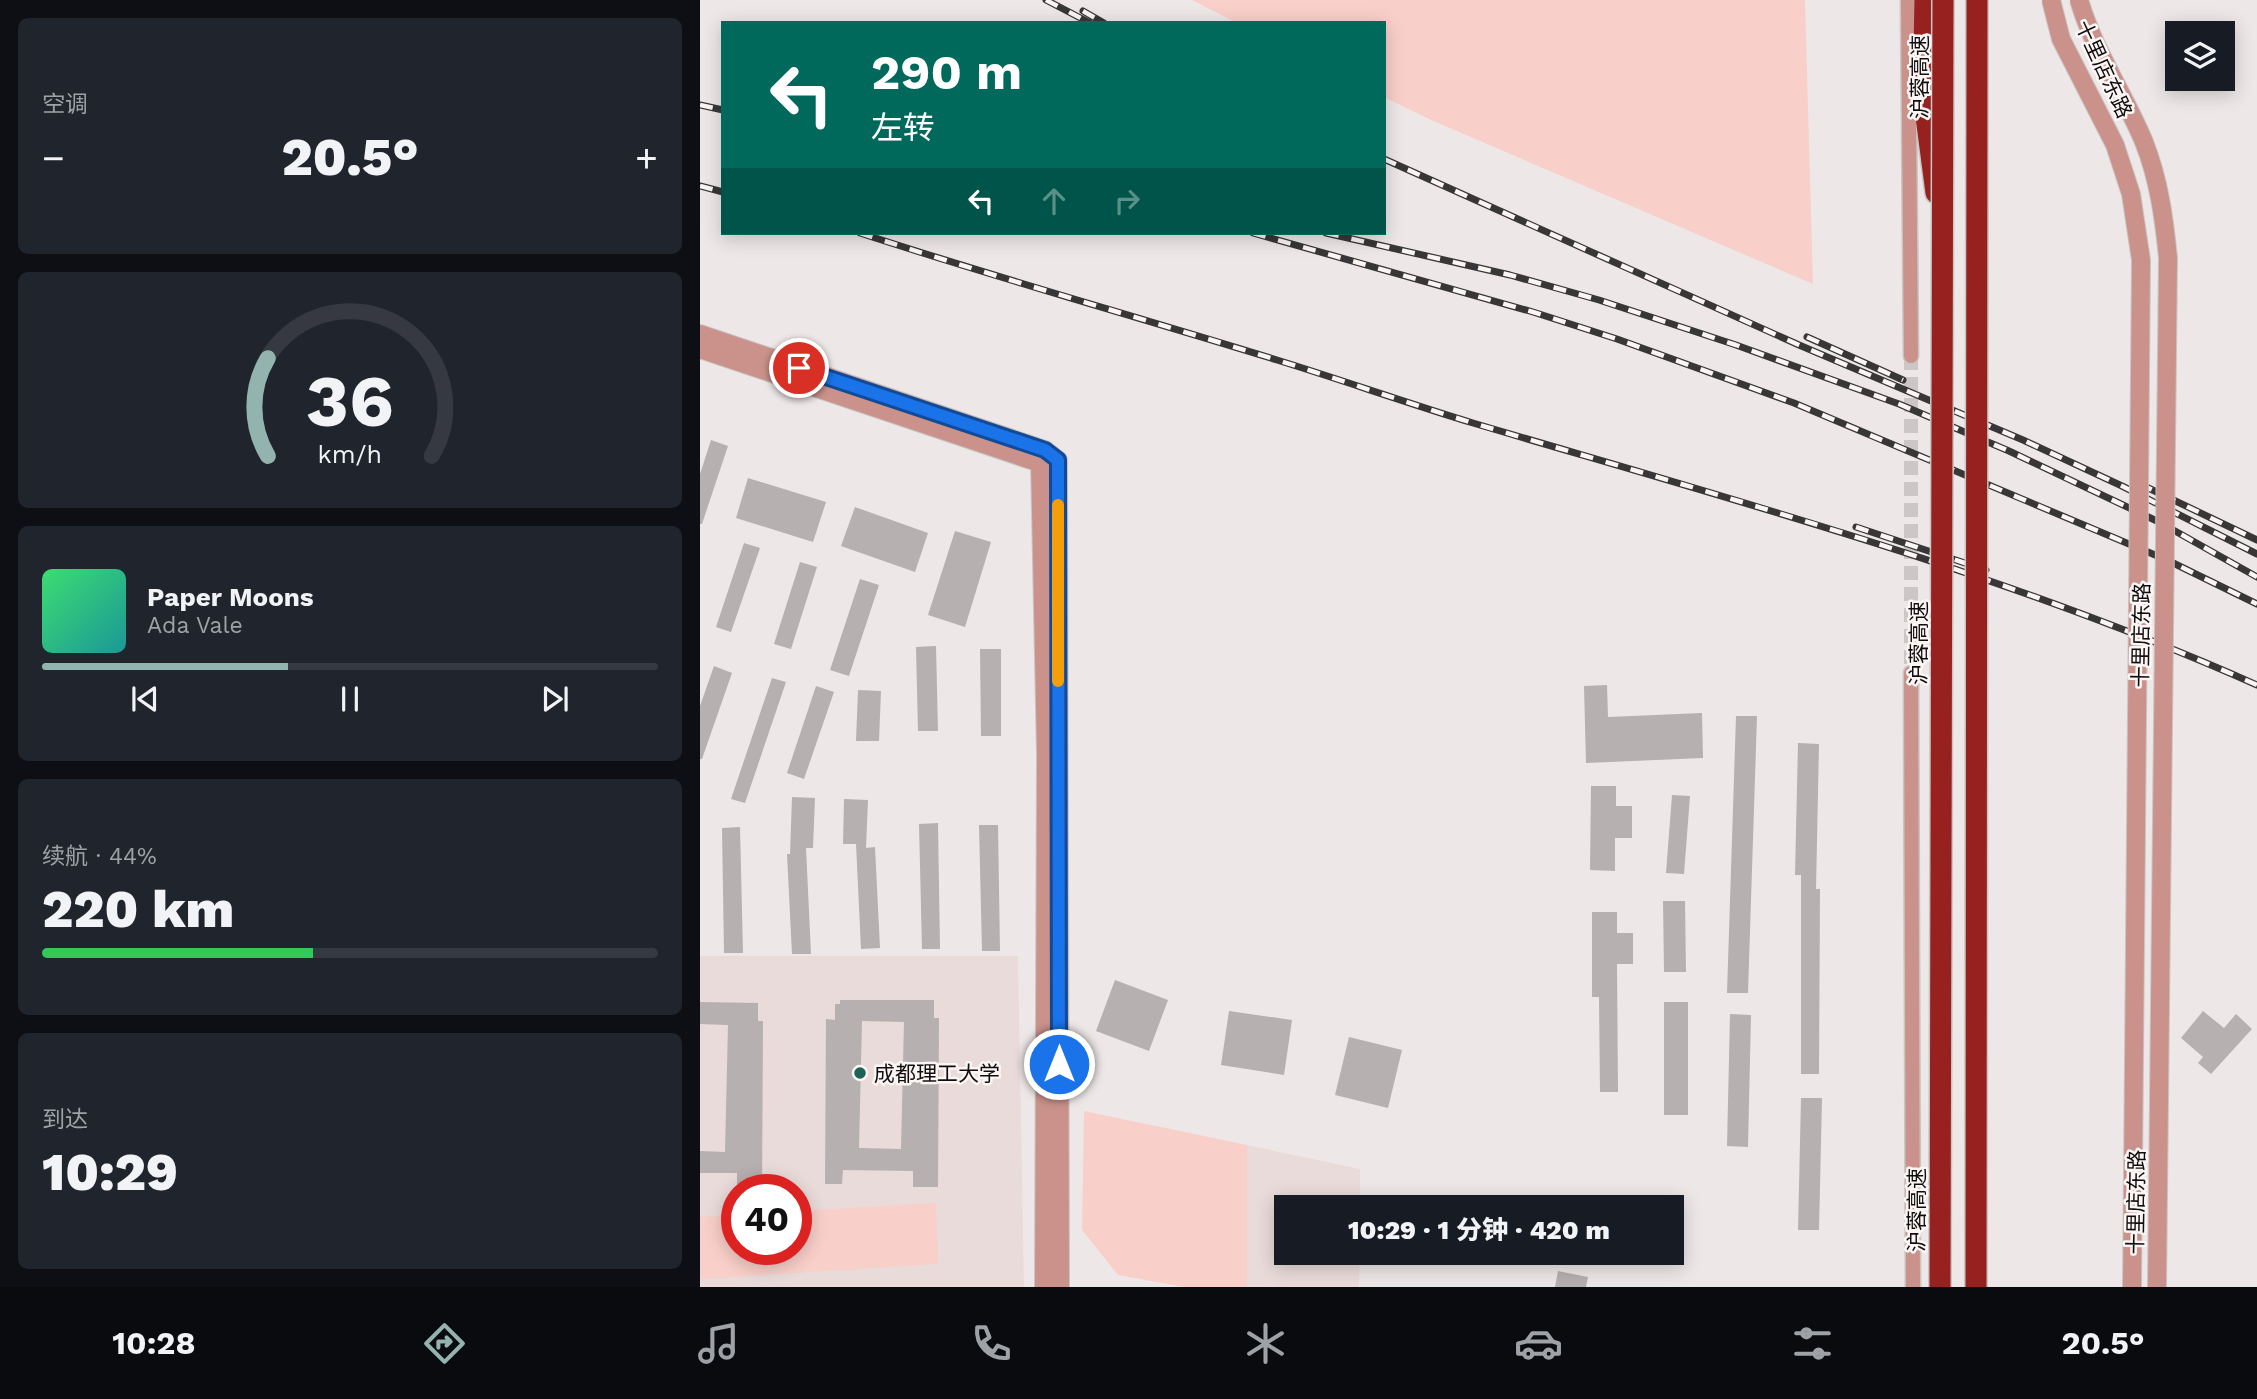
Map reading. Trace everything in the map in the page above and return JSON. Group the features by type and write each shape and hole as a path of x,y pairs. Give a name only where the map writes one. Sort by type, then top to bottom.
{"highway":[{"path":"1925,0 1923,94 1944,257"},
{"name":"沪蓉高速","path":"1940,1287 1943,0"},
{"path":"1976,1287 1977,0"},
{"path":"1977,50 1983,0"}],"street":[{"path":"1908,0 1911,356"},
{"name":"十里店东路","path":"2051,0 2061,39 2115,145 2131,194 2141,260 2132,1287"},
{"name":"十里店东路","path":"2079,0 2087,28 2144,142 2162,199 2168,258 2157,1287"},
{"path":"700,334 1048,458"},
{"path":"700,349 1048,458"},
{"path":"1048,458 1046,754 1052,1286 1079,1287"},
{"path":"1911,673 1913,1287"}],"shaded area":[{"path":"1192,0 1805,0 1813,284 1431,120 1386,98 1386,21 1233,21"},
{"name":"成都理工大学","path":"700,956 1018,956 1024,1287 700,1287"},
{"path":"1084,1111 1247,1145 1247,1287 1184,1287 1118,1275 1082,1230"},
{"path":"1247,1145 1360,1169 1360,1195 1274,1195 1274,1265 1360,1265 1359,1287 1247,1287"},
{"path":"936,1203 938,1264 700,1279 700,1217 721,1216 721,1265 812,1265 812,1210"}],"building":[{"path":"711,440 728,446 700,524 700,474"},
{"path":"748,478 826,502 813,542 736,518"},
{"path":"855,507 928,533 915,572 841,546"},
{"path":"955,531 991,542 965,627 928,615"},
{"path":"744,543 760,548 731,632 716,627"},
{"path":"800,562 817,567 791,649 774,644"},
{"path":"860,579 879,585 849,676 830,670"},
{"path":"936,646 938,731 918,731 916,647"},
{"path":"980,649 1001,649 1001,736 981,736"},
{"path":"714,666 732,673 700,759 700,706"},
{"path":"772,678 786,682 745,803 731,799"},
{"path":"1607,685 1608,717 1702,713 1703,758 1586,763 1584,686"},
{"path":"816,686 834,692 804,779 787,773"},
{"path":"858,690 881,691 879,741 856,741"},
{"path":"1736,716 1757,716 1748,993 1727,993"},
{"path":"1798,743 1819,744 1816,889 1820,889 1819,1074 1801,1074 1801,875 1795,875"},
{"path":"1591,786 1616,786 1616,806 1632,806 1632,838 1615,838 1615,871 1590,870"},
{"path":"1672,795 1690,796 1684,874 1666,873"},
{"path":"792,797 815,798 813,848 806,848 811,954 792,954 787,854 790,854"},
{"path":"844,799 868,800 866,848 875,847 880,948 861,949 856,844 843,844"},
{"path":"938,823 940,949 922,949 919,824"},
{"path":"979,825 998,825 1000,951 982,951"},
{"path":"740,827 743,953 724,953 722,828"},
{"path":"1663,901 1685,901 1686,972 1664,972"},
{"path":"1592,912 1617,912 1617,933 1633,933 1633,964 1617,964 1618,1092 1600,1092 1599,997 1592,997"},
{"path":"1115,980 1168,1000 1149,1051 1096,1031"},
{"path":"840,1000 934,1000 934,1018 939,1018 938,1187 913,1187 913,1171 843,1170 842,1184 825,1184 826,1019 835,1020 835,1004 840,1004","holes":["862,1021 904,1022 901,1149 859,1148"]},
{"path":"700,1002 758,1003 758,1021 763,1021 762,1174 700,1173 700,1151 725,1152 728,1025 700,1024"},
{"path":"1664,1002 1688,1002 1688,1115 1664,1115"},
{"path":"1229,1011 1292,1020 1284,1075 1221,1065"},
{"path":"2203,1011 2224,1028 2236,1014 2252,1029 2211,1074 2198,1063 2203,1057 2181,1038"},
{"path":"1730,1014 1751,1015 1748,1147 1727,1146"},
{"path":"1349,1037 1402,1050 1388,1108 1335,1095"},
{"path":"1801,1098 1822,1098 1819,1230 1798,1230"},
{"path":"1558,1271 1588,1277 1586,1287 1555,1287"}],"tunnel":[{"path":"1911,356 1911,673"}],"railway":[{"path":"1046,0 1086,21"},
{"path":"1083,11 1100,21"},
{"path":"700,105 721,110"},
{"path":"1386,160 1799,345 2023,440 2257,554"},
{"path":"700,186 721,191"},
{"path":"866,235 1277,360 1473,423 1870,541 2065,608 2257,685"},
{"path":"1260,235 1533,312 1617,339 1794,403 2167,560 2257,604"},
{"path":"1335,235 1510,275 1599,300 1736,345 1899,404 2009,451 2159,522 2257,577"},
{"path":"1807,337 1903,380"},
{"path":"2140,484 2257,540"},
{"path":"1856,527 1986,570"}],"slow traffic":[{"path":"1058,505 1058,681"}],"place":[{"name":"成都理工大学","path":"860,1073"}],"route":[{"path":"799,368 1045,450 1058,460 1059,1064"}]}
